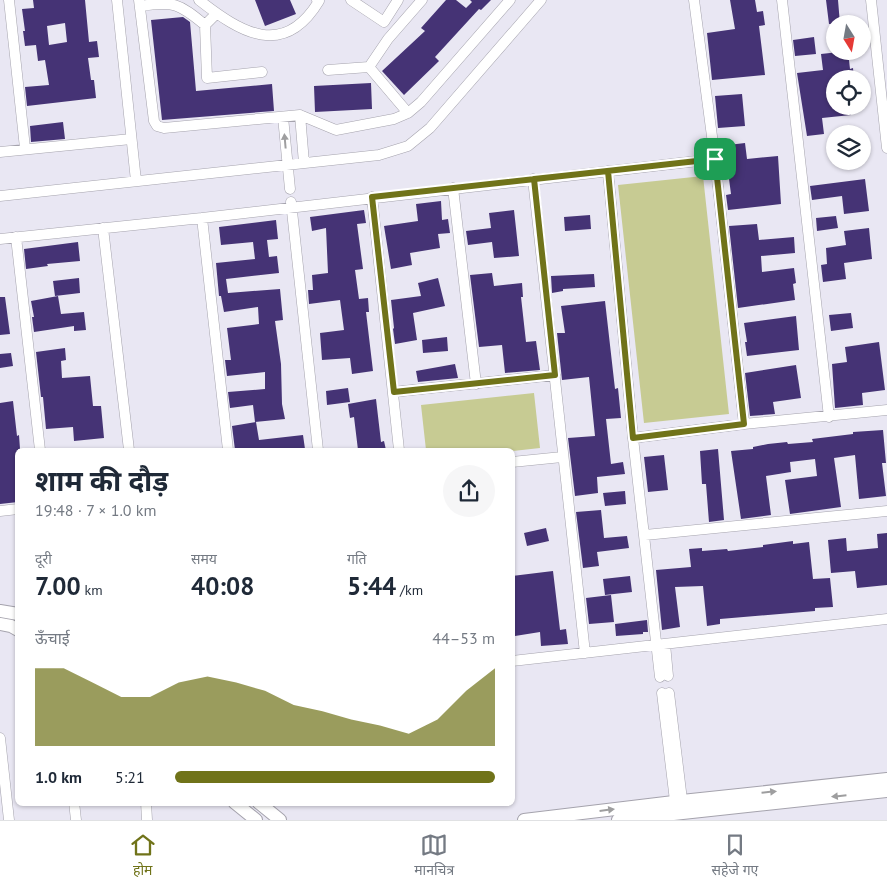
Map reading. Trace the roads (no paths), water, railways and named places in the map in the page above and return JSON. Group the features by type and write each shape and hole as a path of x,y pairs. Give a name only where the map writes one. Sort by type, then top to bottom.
{"street":[{"path":"9,0 25,148"},
{"path":"117,0 136,181"},
{"path":"199,0 216,14 248,32 265,36 283,35 296,28 310,16 318,0"},
{"path":"351,0 384,22 398,0"},
{"path":"369,67 388,39 422,0"},
{"path":"262,72 207,78 204,25 186,9 172,4 140,3 154,121 157,126 164,128 300,115 336,130 394,119 408,113 421,102 510,0"},
{"path":"0,196 379,155 408,146 430,128 541,0"},
{"path":"694,0 715,159 744,424"},
{"path":"782,0 828,417"},
{"path":"871,0 887,148"},
{"path":"204,25 216,14"},
{"path":"328,70 369,67"},
{"path":"369,67 408,113"},
{"path":"300,115 304,163"},
{"path":"283,117 290,189"},
{"path":"0,152 25,148 131,139"},
{"path":"0,239 202,218 292,204 372,197 715,159"},
{"path":"608,171 633,438 664,676"},
{"path":"534,179 562,457 585,653"},
{"path":"453,188 476,384"},
{"path":"372,197 399,448"},
{"path":"292,204 318,448"},
{"path":"202,218 228,448"},
{"path":"103,228 129,448"},
{"path":"16,237 40,448"},
{"path":"394,392 555,375"},
{"path":"633,438 744,424 887,410"},
{"path":"515,462 562,457"},
{"path":"0,511 15,509"},
{"path":"645,535 887,511"},
{"path":"0,611 15,614"},
{"path":"515,661 887,619"},
{"path":"0,624 15,628"},
{"path":"666,693 679,807"},
{"path":"0,738 9,820"},
{"path":"618,820 679,807 887,779"},
{"path":"524,820 887,791"},
{"path":"74,806 76,820"},
{"path":"146,806 148,820"},
{"path":"239,806 256,820"},
{"path":"263,806 280,820"}]}
